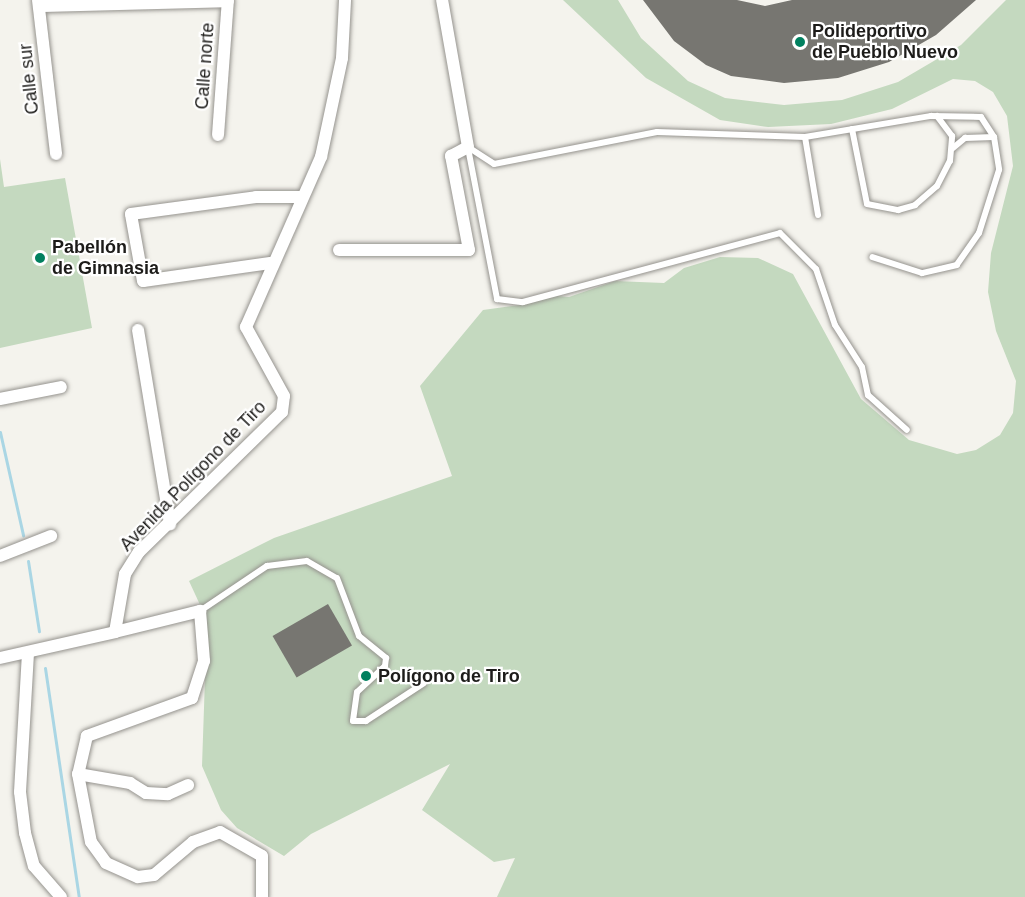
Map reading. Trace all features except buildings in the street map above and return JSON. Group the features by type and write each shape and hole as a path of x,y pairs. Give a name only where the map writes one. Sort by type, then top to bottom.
{"street":[{"name":"Avenida Polígono de Tiro","path":"116,632 124,574 139,552 282,412 284,396 246,327 270,263 302,197 328,132 345,0"},
{"path":"339,250 469,250 451,156 468,147 442,0"},
{"path":"39,3 228,1"},
{"name":"Calle norte","path":"218,135 228,1"},
{"name":"Calle sur","path":"39,3 56,154"},
{"path":"270,263 143,280 131,214 256,197 302,197"},
{"path":"138,330 170,524"},
{"path":"0,399 61,387"},
{"path":"0,556 51,536"},
{"path":"0,658 200,611 204,661 192,698 87,736 78,774 91,842 121,874 154,875 193,842 220,832 262,856 262,897"},
{"path":"28,653 20,792 25,832 34,866 61,897"},
{"path":"78,774 130,783 147,793 168,794 188,785"}],"lane":[{"path":"468,147 494,164 657,132 805,137 937,116 981,117 994,137 999,170 979,233 957,265 922,273 872,257"},
{"path":"937,116 953,148"},
{"path":"852,129 861,194 879,208 915,205 937,186 953,148 965,138 994,137"},
{"path":"805,137 818,215"},
{"path":"468,147 497,299 523,302 780,233 816,269 835,325 862,367 868,395 907,430"},
{"path":"200,611 267,566 308,561 337,578 359,636 386,658 385,666 357,692 352,721 366,722 424,683"}],"green space":[{"path":"563,0 618,0 641,38 688,81 725,98 784,105 842,100 898,82 961,45 1006,0 1025,0 1025,897 497,897 515,858 494,862 422,810 450,764 311,834 284,856 237,828 221,810 202,766 207,620 189,581 274,538 452,476 420,386 483,310 520,305 545,295 569,297 615,281 664,283 684,268 720,257 758,258 793,274 861,399 909,440 957,454 976,450 1000,435 1013,413 1016,381 996,331 988,292 991,253 1013,166 1007,116 993,92 975,81 953,79 892,109 831,124 768,127 720,120 646,78"},
{"name":"Pabellón de Gimnasia","path":"0,159 4,187 65,178 92,328 0,348"}],"waterway":[{"path":"0,432 23,535"},
{"path":"28,561 39,631"},
{"path":"45,668 79,897"}],"place":[{"name":"Polideportivo de Pueblo Nuevo","path":"800,42"},
{"name":"Pabellón de Gimnasia","path":"40,258"},
{"name":"Polígono de Tiro","path":"366,676"}]}
